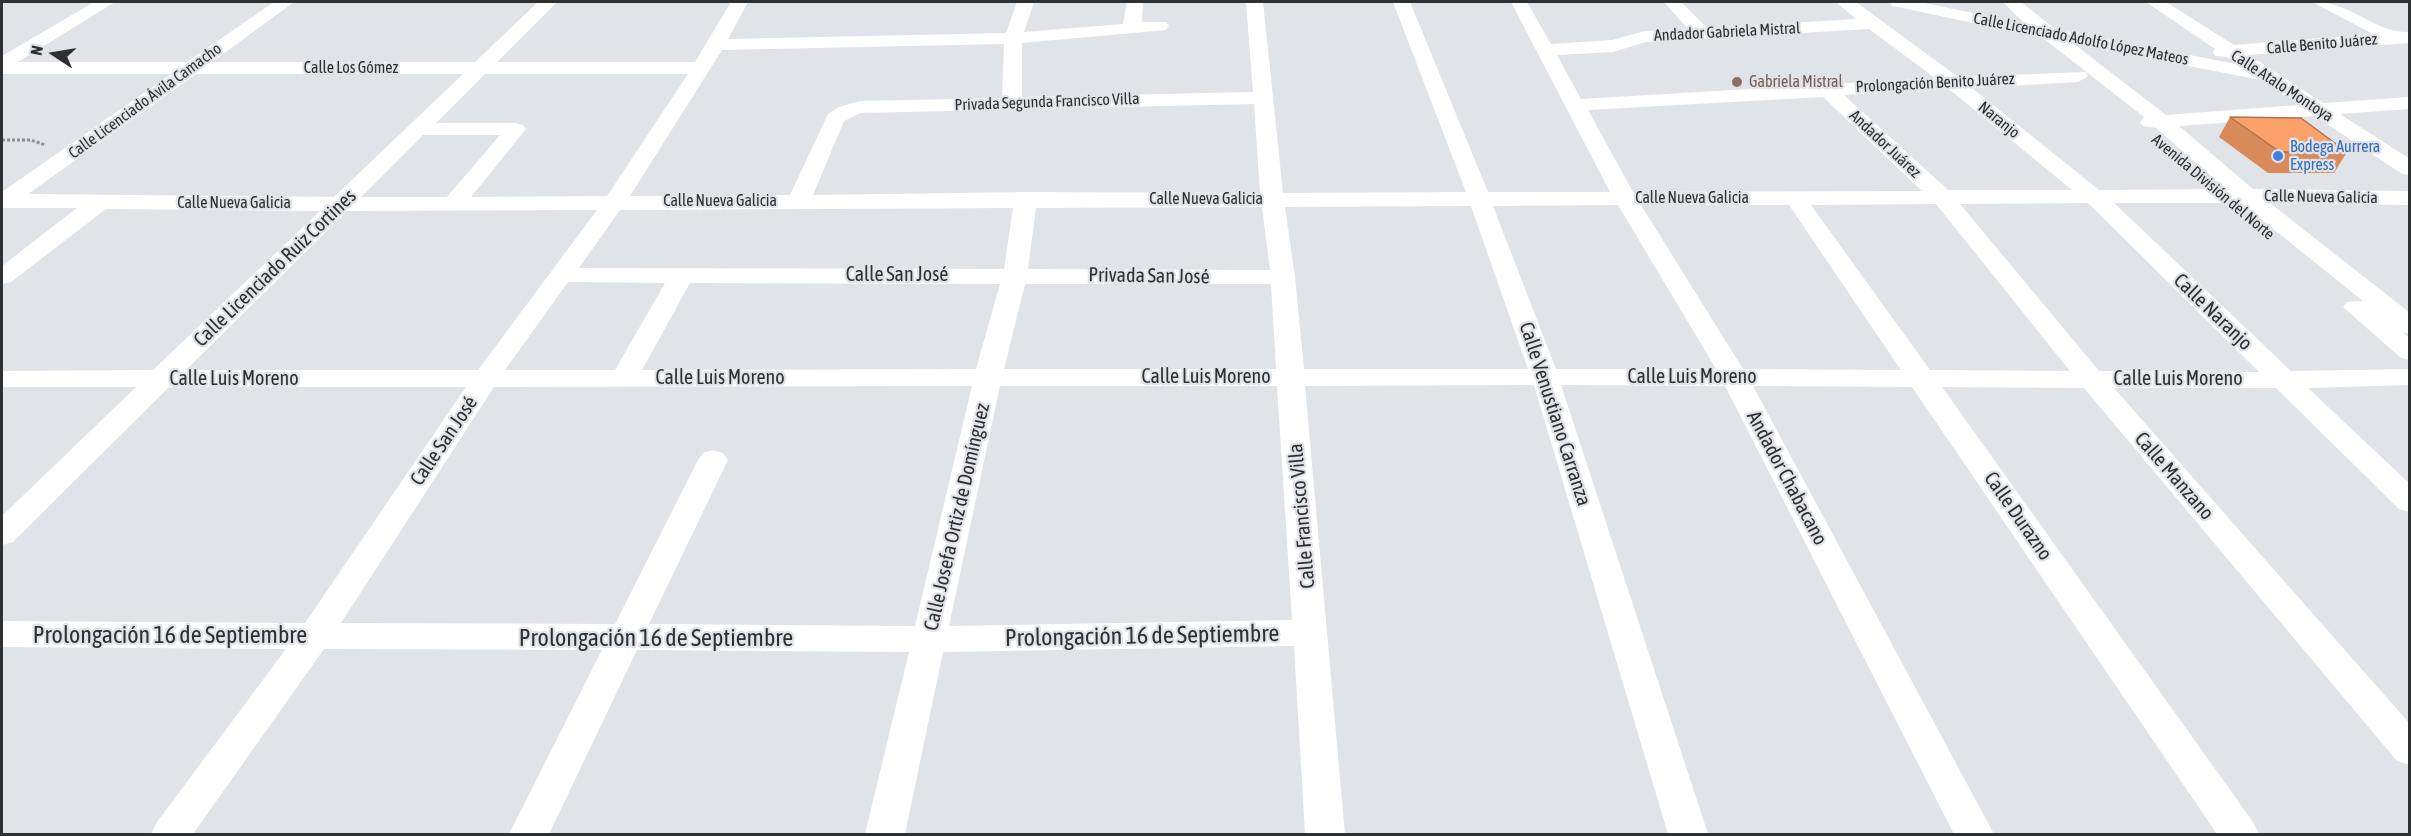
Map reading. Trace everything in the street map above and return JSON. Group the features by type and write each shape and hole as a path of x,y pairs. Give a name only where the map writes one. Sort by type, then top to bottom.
{"street":[{"path":"2,66 106,2"},
{"name":"Calle Licenciado Ávila Camacho","path":"3,201 285,2"},
{"name":"Calle Licenciado Ruiz Cortines","path":"2,534 548,2"},
{"name":"Calle San José","path":"171,834 314,636 485,379 564,274 615,201 708,56 739,2"},
{"path":"1012,103 1013,38 1024,2"},
{"path":"1132,27 1135,2"},
{"name":"Calle Francisco Villa","path":"1256,2 1262,98 1283,278 1325,834"},
{"name":"Calle Venustiano Carranza","path":"1401,2 1479,198 1545,377 1688,834"},
{"name":"Andador Chabacano","path":"1519,2 1625,198 1734,377 1974,834"},
{"path":"1672,2 1702,33"},
{"name":"Naranjo","path":"1845,2 1952,82 2094,197"},
{"name":"Calle Licenciado Adolfo López Mateos","path":"1898,2 2035,27 2265,75"},
{"name":"Avenida División del Norte","path":"2012,2 2078,76 2409,352"},
{"name":"Calle Atalo Montoya","path":"2155,2 2409,169"},
{"path":"2321,2 2405,40"},
{"name":"Andador Gabriela Mistral","path":"1547,50 1613,46 1645,37 1872,23"},
{"path":"708,56 1013,38 1160,26"},
{"name":"Avenida División del Norte","path":"2035,27 2161,121 2247,195 2409,326"},
{"name":"Calle Benito Juárez","path":"2163,55 2405,40"},
{"name":"Calle Los Gómez","path":"2,66 481,68 708,56"},
{"name":"Prolongación Benito Juárez","path":"1576,105 2078,76"},
{"name":"Andador Juárez","path":"1827,90 1943,198"},
{"name":"Privada Segunda Francisco Villa","path":"799,201 835,118 846,111 860,107 1262,98"},
{"path":"2136,123 2409,103"},
{"path":"418,129 516,129 454,203"},
{"name":"Calle Nueva Galicia","path":"3,201 341,204 1272,198 1796,199 2247,195 2409,198"},
{"name":"Calle Naranjo","path":"2094,197 2409,502"},
{"name":"Calle Manzano","path":"1943,198 2091,379 2409,750"},
{"name":"Calle Josefa Ortiz de Domínguez","path":"885,834 988,377 1015,275 1026,199"},
{"name":"Calle Durazno","path":"1796,199 2239,834"},
{"path":"2,277 100,202"},
{"name":"Calle San José","path":"564,274 1015,275"},
{"path":"624,378 681,275"},
{"name":"Privada San José","path":"1015,275 1283,278"},
{"name":"Calle Luis Moreno","path":"2,379 1734,377 2282,380 2409,377"},
{"path":"529,834 713,460"},
{"name":"Prolongación 16 de Septiembre","path":"2,634 930,639 1311,633"}],"path":[{"path":"2,140 31,140 72,153"}],"building":[{"path":"2230,117 2301,118 2347,152 2280,152"}],"place":[{"name":"Gabriela Mistral","path":"1737,82"},
{"name":"Bodega Aurrera Express","path":"2278,156"}]}
